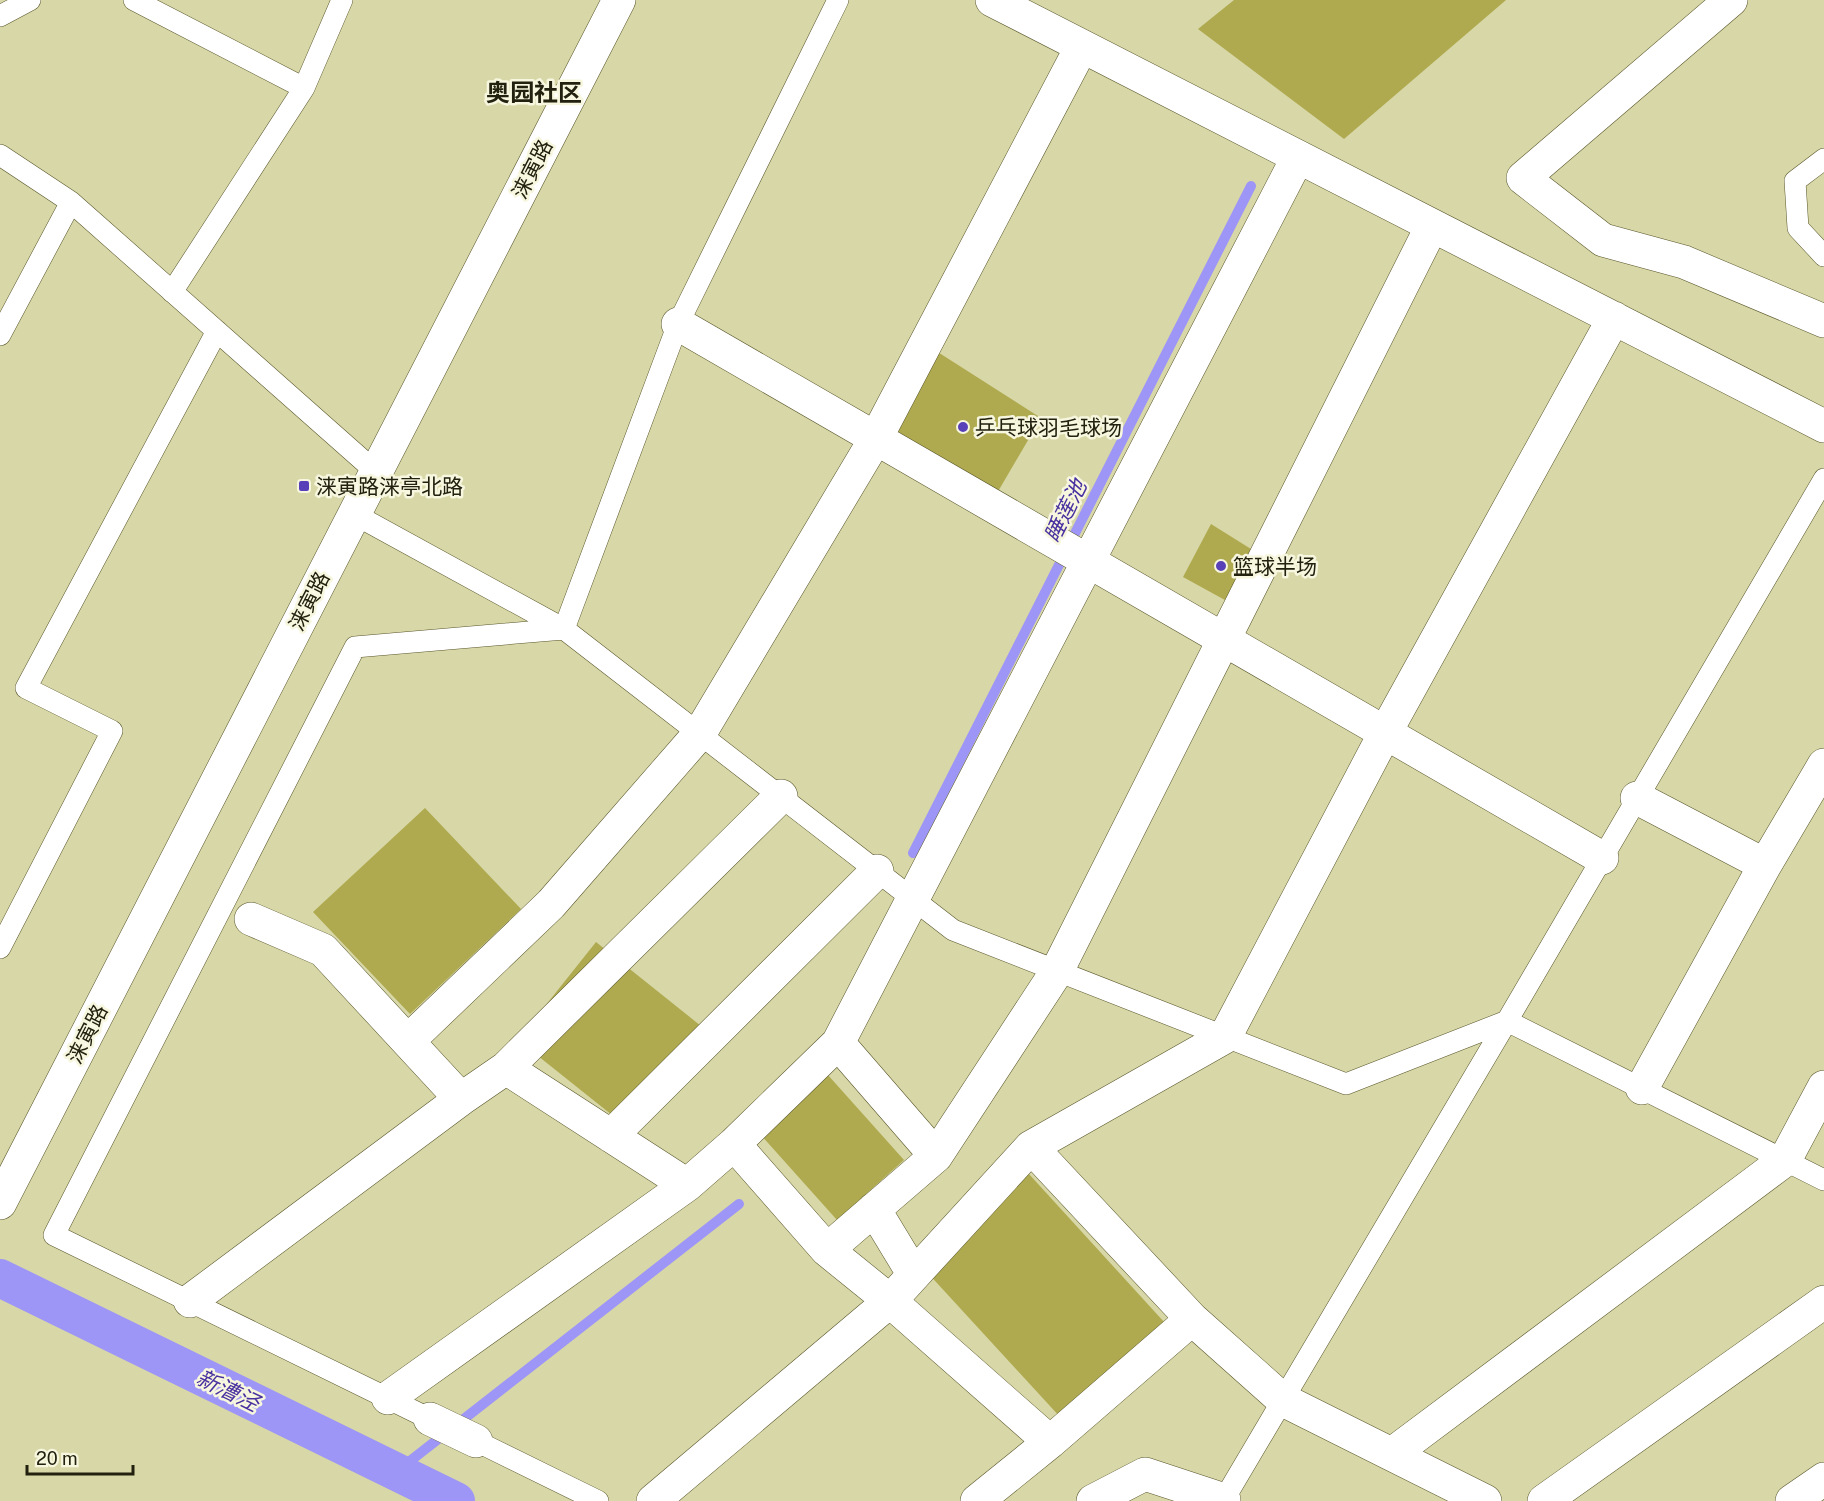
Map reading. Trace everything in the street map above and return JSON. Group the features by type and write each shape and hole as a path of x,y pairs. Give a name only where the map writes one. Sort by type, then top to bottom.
{"street":[{"name":"涞寅路","path":"0,1203 619,0"},
{"path":"1731,0 1523,178 1603,240 1684,261 1824,321"},
{"path":"1002,2 1082,46 1824,426"},
{"path":"408,1041 551,904 700,734 876,438 1082,46"},
{"path":"388,1398 687,1185 734,1144 838,1043 914,900 1070,551 1298,157"},
{"path":"827,1250 936,1156 1057,971 1432,226"},
{"path":"653,1501 890,1301 1030,1147 1225,1037 1385,733 1614,318"},
{"path":"678,324 1602,858"},
{"path":"1642,1088 1765,865 1815,800 1824,765"},
{"path":"190,1301 506,1068 781,796"},
{"path":"1637,798 1765,865"},
{"path":"611,1136 877,871"},
{"path":"251,919 323,950 461,1099"},
{"path":"838,1043 936,1156"},
{"path":"506,1068 687,1185"},
{"path":"1392,1454 1785,1161 1824,1087"},
{"path":"734,1144 827,1250 890,1301 1050,1442"},
{"path":"1030,1147 1192,1319 1283,1400 1485,1501"},
{"path":"874,1209 914,1275"},
{"path":"1544,1501 1824,1302"},
{"path":"994,1496 1050,1442 1192,1319"},
{"path":"1093,1501 1144,1474 1223,1501"},
{"path":"1792,1501 1824,1479"}],"lane":[{"path":"0,16 30,0"},
{"path":"135,0 304,88"},
{"path":"172,292 304,88 342,0"},
{"path":"564,629 678,324 838,0"},
{"path":"0,155 71,202 376,472"},
{"path":"1824,159 1795,181 1798,228 1824,256"},
{"path":"0,335 71,202"},
{"path":"0,948 112,731 26,688 217,331"},
{"path":"1223,1501 1824,479"},
{"path":"354,514 564,629 953,930 1346,1084 1506,1021 1824,1180"},
{"path":"564,629 355,647 54,1234 598,1501"}],"shaded area":[{"path":"1234,0 1506,0 1344,139 1198,29"},
{"name":"乒乓球羽毛球场","path":"933,349 1041,418 993,500 885,436"},
{"name":"篮球半场","path":"1211,524 1259,554 1234,605 1183,577"},
{"path":"425,808 521,909 410,1014 313,912"},
{"path":"596,942 701,1026 622,1123 518,1040"},
{"path":"819,1065 904,1160 837,1220 752,1125"},
{"path":"1018,1162 1165,1323 1061,1418 914,1258"}],"waterway":[{"name":"睡莲池","path":"913,853 1251,186"},
{"path":"396,1472 739,1204"},
{"name":"新漕泾","path":"0,1278 456,1501"}],"place":[{"name":"乒乓球羽毛球场","path":"963,427"},
{"name":"涞寅路涞亭北路","path":"304,486"},
{"name":"篮球半场","path":"1221,566"}],"district":[{"name":"奥园社区","path":"534,92"}]}
